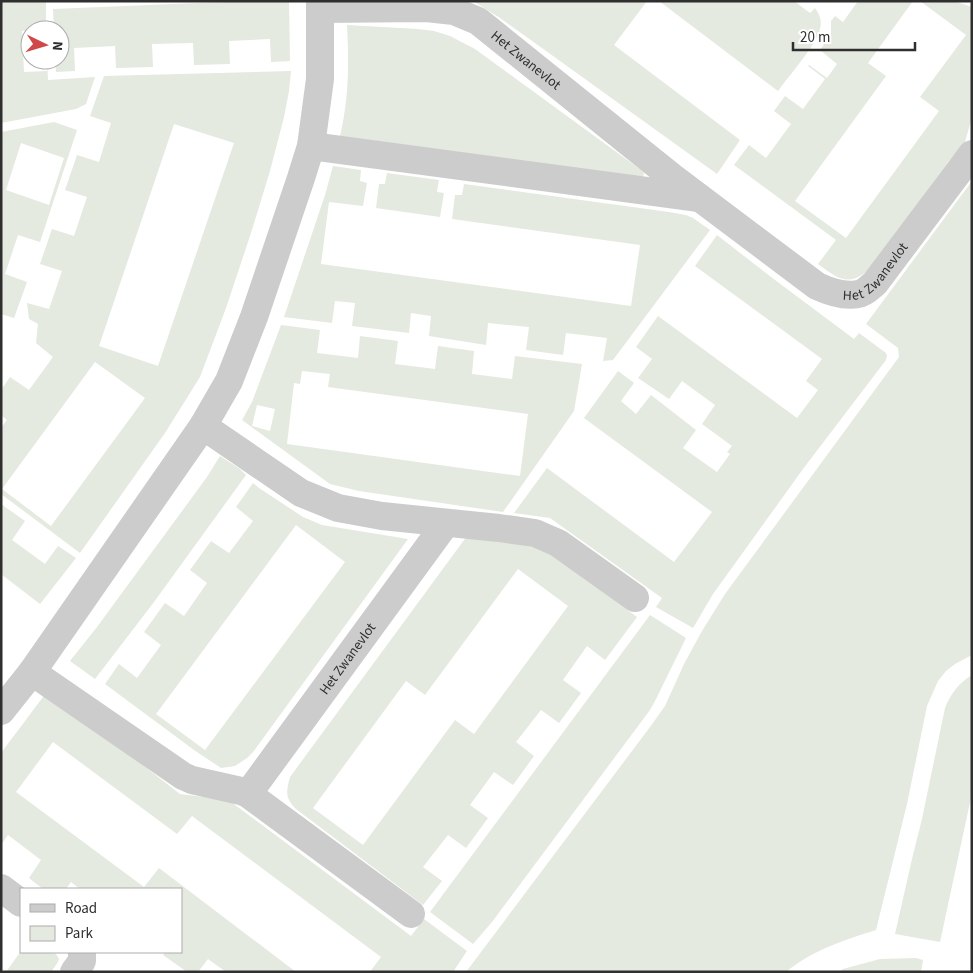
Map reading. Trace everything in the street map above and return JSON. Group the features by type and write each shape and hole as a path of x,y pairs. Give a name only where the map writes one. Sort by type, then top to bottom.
{"street":[{"name":"Het Zwanevlot","path":"1,711 32,672 204,426 229,381 246,338 311,146 320,79 320,5 426,8 454,11 478,21 672,177 817,286 829,292 858,294 875,283 972,154"},
{"name":"Het Zwanevlot","path":"311,146 701,199"},
{"path":"204,426 301,493 338,508 382,516 535,533 558,543 635,598"},
{"name":"Het Zwanevlot","path":"248,794 446,523"},
{"path":"32,672 183,776 192,780 241,790 248,794 412,914"},
{"path":"1,888 20,902"},
{"path":"74,972 82,961 82,953"}],"green space":[{"path":"1,1 46,1 46,20 20,20 20,70 24,70 24,72 48,70 48,80 95,77 86,104 76,109 1,123"},
{"path":"289,1 290,61 271,62 270,39 229,41 230,64 194,65 193,43 152,44 153,67 116,68 115,46 74,48 75,71 56,72 56,70 70,70 70,20 54,20 53,9"},
{"path":"473,1 647,1 614,45 740,140 717,174 500,18"},
{"path":"659,1 794,1 810,13 815,8 820,18 821,26 814,43 778,91"},
{"path":"858,1 913,1 868,63 886,76 795,201 846,238 939,111 920,97 966,35 920,1 954,1 972,7 972,117 965,142 948,162 872,266 858,277 845,279 832,274 818,264 836,240 734,165 749,145 766,158 791,124 774,111 785,96 803,109 825,79 809,65 827,78 837,64 820,50 831,34 831,21 835,16 843,22"},
{"path":"347,25 418,29 450,36 475,49 641,170 644,175 641,177 340,136 348,81"},
{"path":"291,71 284,117 270,171 226,308 200,377 165,433 80,553 1,494 1,428 7,420 1,415 1,390 10,377 29,390 53,357 36,343 38,324 29,319 27,303 49,309 62,271 40,264 52,229 74,236 87,197 65,190 77,155 99,162 111,123 90,116 104,76","holes":["174,124 234,143 158,366 99,346","95,362 145,398 51,526 2,489"]},
{"path":"54,122 77,130 40,242 18,235 5,274 27,282 14,318 1,314 1,132","holes":["21,143 64,158 49,205 6,190"]},
{"path":"333,166 361,170 360,181 367,183 363,206 329,202 321,264 631,306 640,245 452,219 455,195 462,195 464,184 669,212 693,218 710,230 613,360 603,361 607,338 566,333 563,355 526,350 529,327 488,323 486,345 429,336 431,316 411,313 409,333 352,326 355,303 335,301 332,323 284,317"},
{"path":"387,173 439,180 437,192 444,193 440,217 376,208 379,184 385,184"},
{"path":"972,181 972,655 946,671 938,681 927,706 907,804 876,930 818,952 786,972 466,972 665,706 684,664 725,594 899,357 898,348 866,324"},
{"path":"717,235 854,339 859,333 886,353 887,356 886,360 803,469 713,594 693,628 656,607 662,598 550,518 514,513 547,468 674,562 712,512 584,418 618,371 634,383 621,401 636,414 651,395 696,430 683,448 717,472 730,454 727,452 732,446 702,424 715,405 682,381 669,399 638,378 652,359 636,347 658,316 797,418 818,390 806,381 822,359 695,266"},
{"path":"281,325 320,330 317,353 358,358 360,336 398,341 395,364 435,369 438,346 474,351 472,374 512,379 515,356 582,364 574,411 503,512 359,491 330,484 242,420 252,402","holes":["302,371 330,374 328,387 528,414 520,476 287,444 294,383 300,384","257,405 275,409 270,431 252,426"]},
{"path":"220,456 246,475 154,602 95,679 70,661 207,477"},
{"path":"253,483 303,517 322,525 408,539 253,752 235,766 221,768 105,684 119,664 137,678 161,645 144,632 165,603 184,616 207,583 190,570 211,541 229,553 253,521 236,507","holes":["296,525 345,562 205,750 156,714"]},
{"path":"1,504 25,521 12,540 45,564 58,546 76,558 40,604 1,574"},
{"path":"467,536 541,547 637,617 605,660 587,646 563,680 581,693 559,723 541,710 516,742 534,756 513,785 494,772 470,805 488,818 466,848 448,835 423,867 442,881 423,905 296,809 287,794 290,777","holes":["518,569 568,606 474,734 455,720 363,845 313,808 406,681 425,695"]},
{"path":"650,615 686,638 655,701 492,922 473,944 430,912"},
{"path":"972,675 972,793 940,942 895,934 922,819 945,708 956,689"},
{"path":"46,693 180,794 231,802 411,936 424,919 467,951 453,972 370,972 381,957 192,816 177,834 53,742 16,792 144,887 159,868 296,972 226,972 208,959 198,972 187,972 163,955 165,953 182,953 182,888 79,888 71,882 67,888 42,888 29,878 41,860 8,835 1,845 1,753"},
{"path":"20,952 54,953 59,959 51,972 6,972"},
{"path":"916,958 923,960 921,972 839,972 843,969 880,959"}]}
